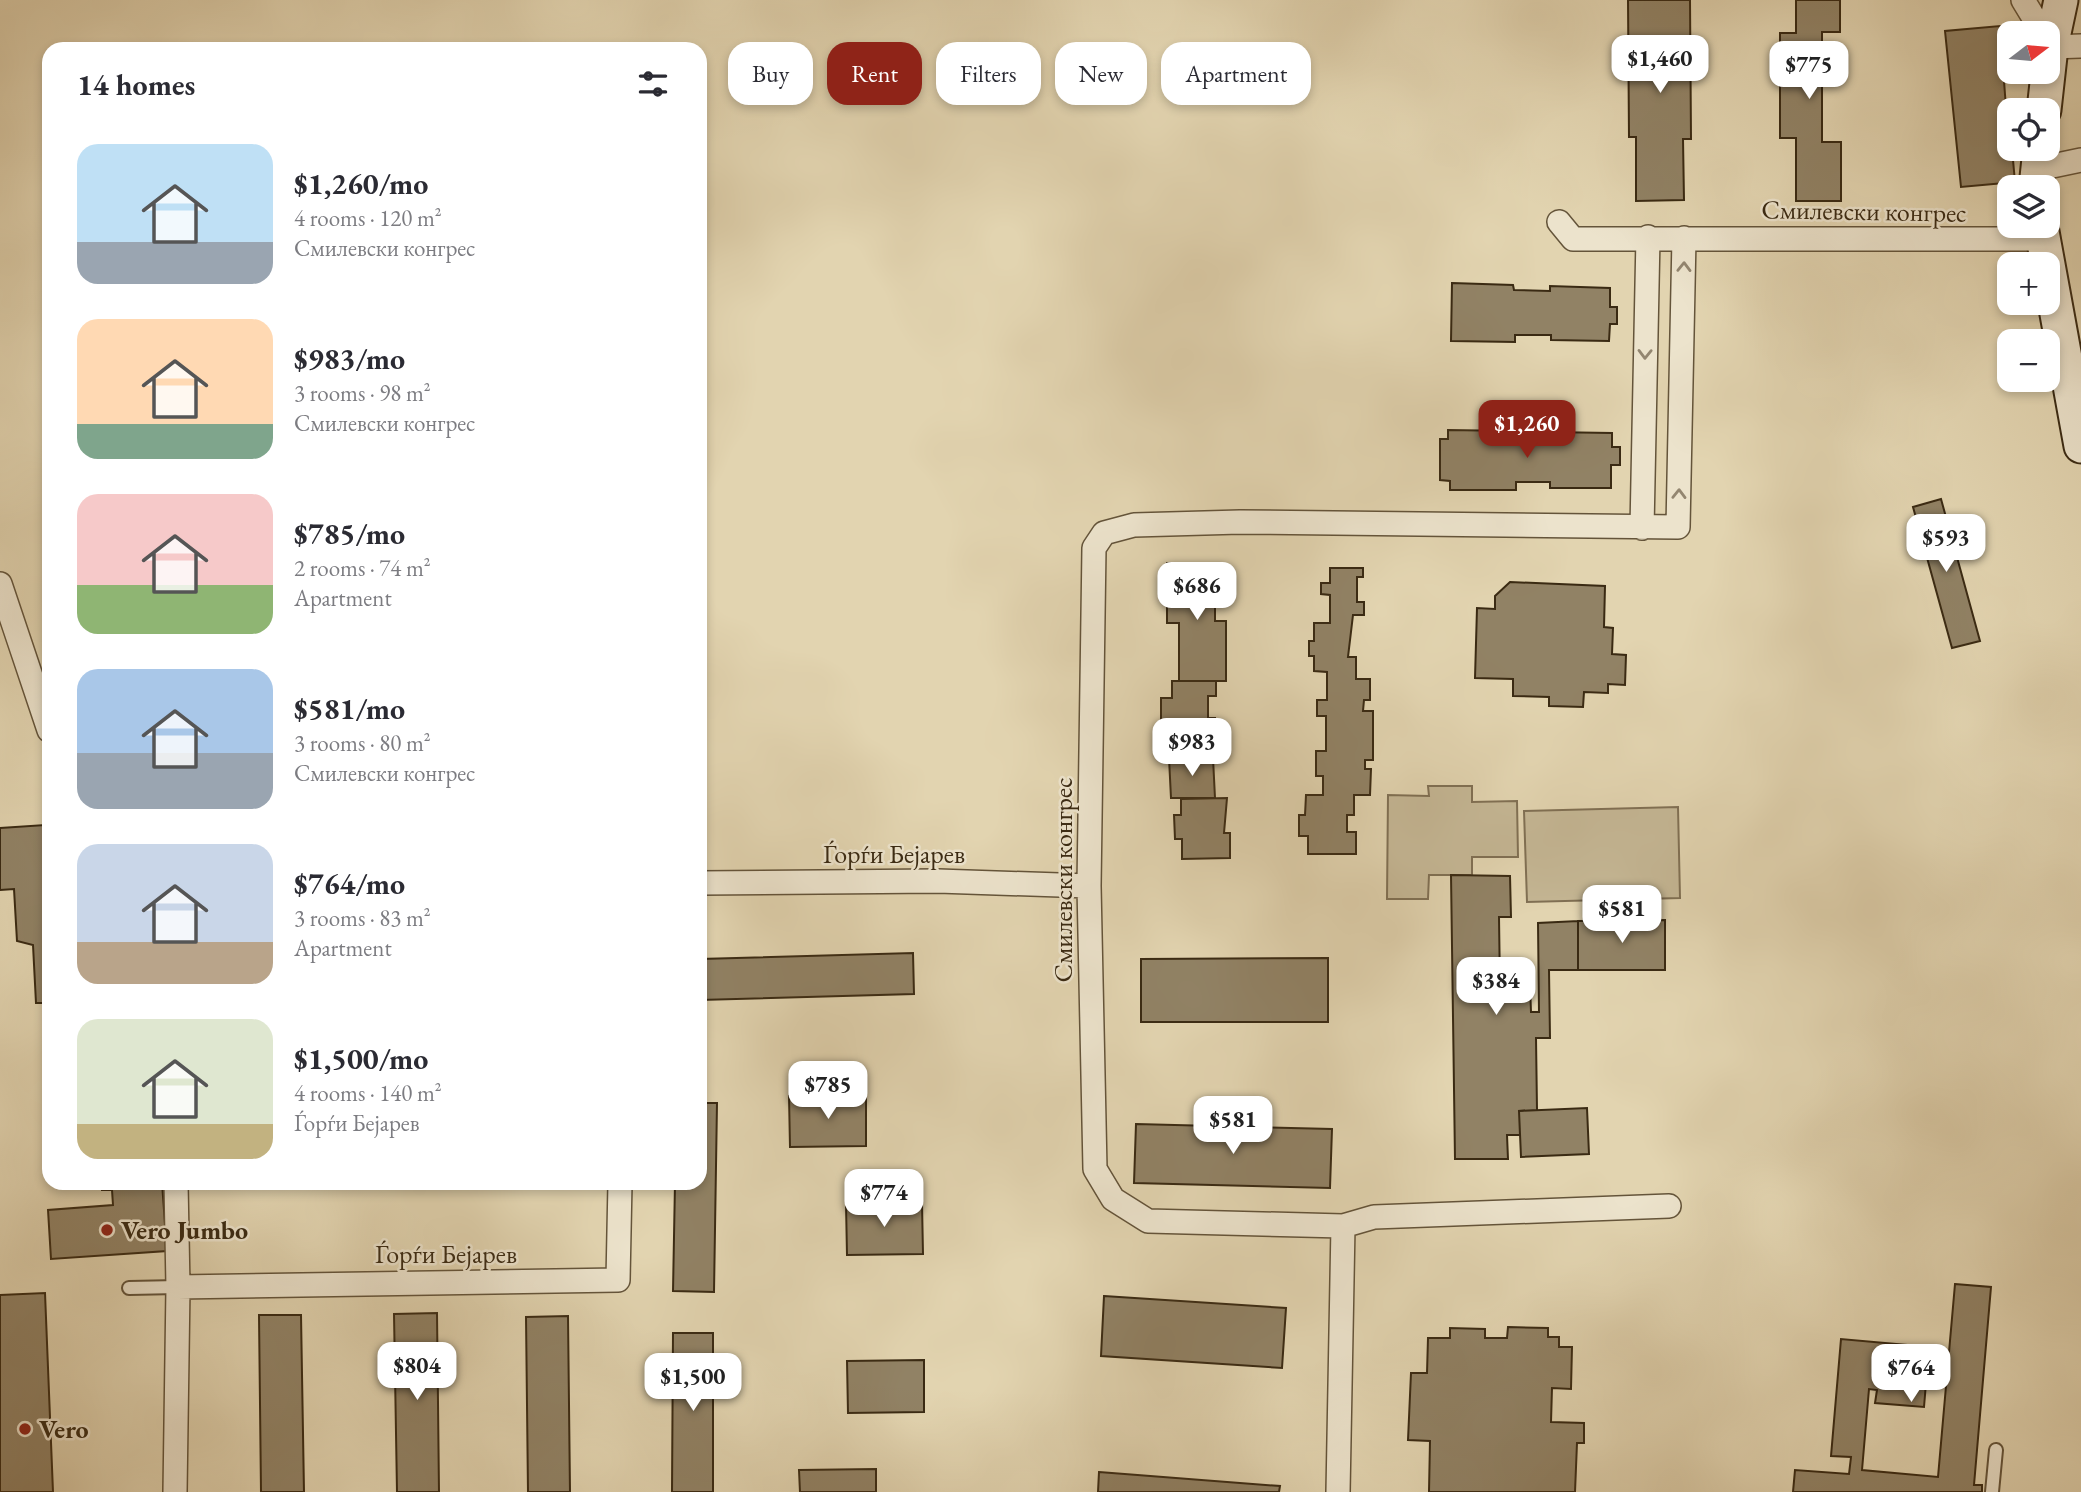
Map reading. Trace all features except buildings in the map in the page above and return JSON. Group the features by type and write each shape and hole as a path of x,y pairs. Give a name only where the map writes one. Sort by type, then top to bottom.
{"main road":[{"path":"2059,21 2062,0"},
{"path":"2043,238 2081,446"}],"street":[{"path":"2023,0 2040,21"},
{"path":"2038,168 2081,160"},
{"name":"Смилевски конгрес","path":"1559,222 1573,239 1648,237 1937,241 1997,236"},
{"path":"1642,528 1648,237"},
{"name":"Смилевски конгрес","path":"1670,1206 1374,1217 1343,1226 1147,1221 1113,1199 1094,1169 1089,886 1094,548 1104,533 1134,524 1240,522 1678,527 1684,238"},
{"path":"0,584 42,709"},
{"name":"Ѓорѓи Бејарев","path":"707,883 938,881 1089,886"},
{"path":"175,1492 178,1287 176,1190"},
{"name":"Ѓорѓи Бејарев","path":"178,1287 618,1280 620,1190"},
{"path":"1338,1492 1343,1226"}],"lane":[{"path":"129,1288 178,1287"},
{"path":"1993,1492 1996,1450"}],"shaded area":[{"path":"1428,786 1472,786 1472,802 1517,801 1518,857 1472,857 1472,875 1429,875 1428,899 1387,899 1388,795 1429,796"},
{"path":"1678,807 1680,898 1527,902 1524,811"}],"place":[{"name":"Vero Jumbo","path":"107,1230"},
{"name":"Vero","path":"25,1429"}]}
